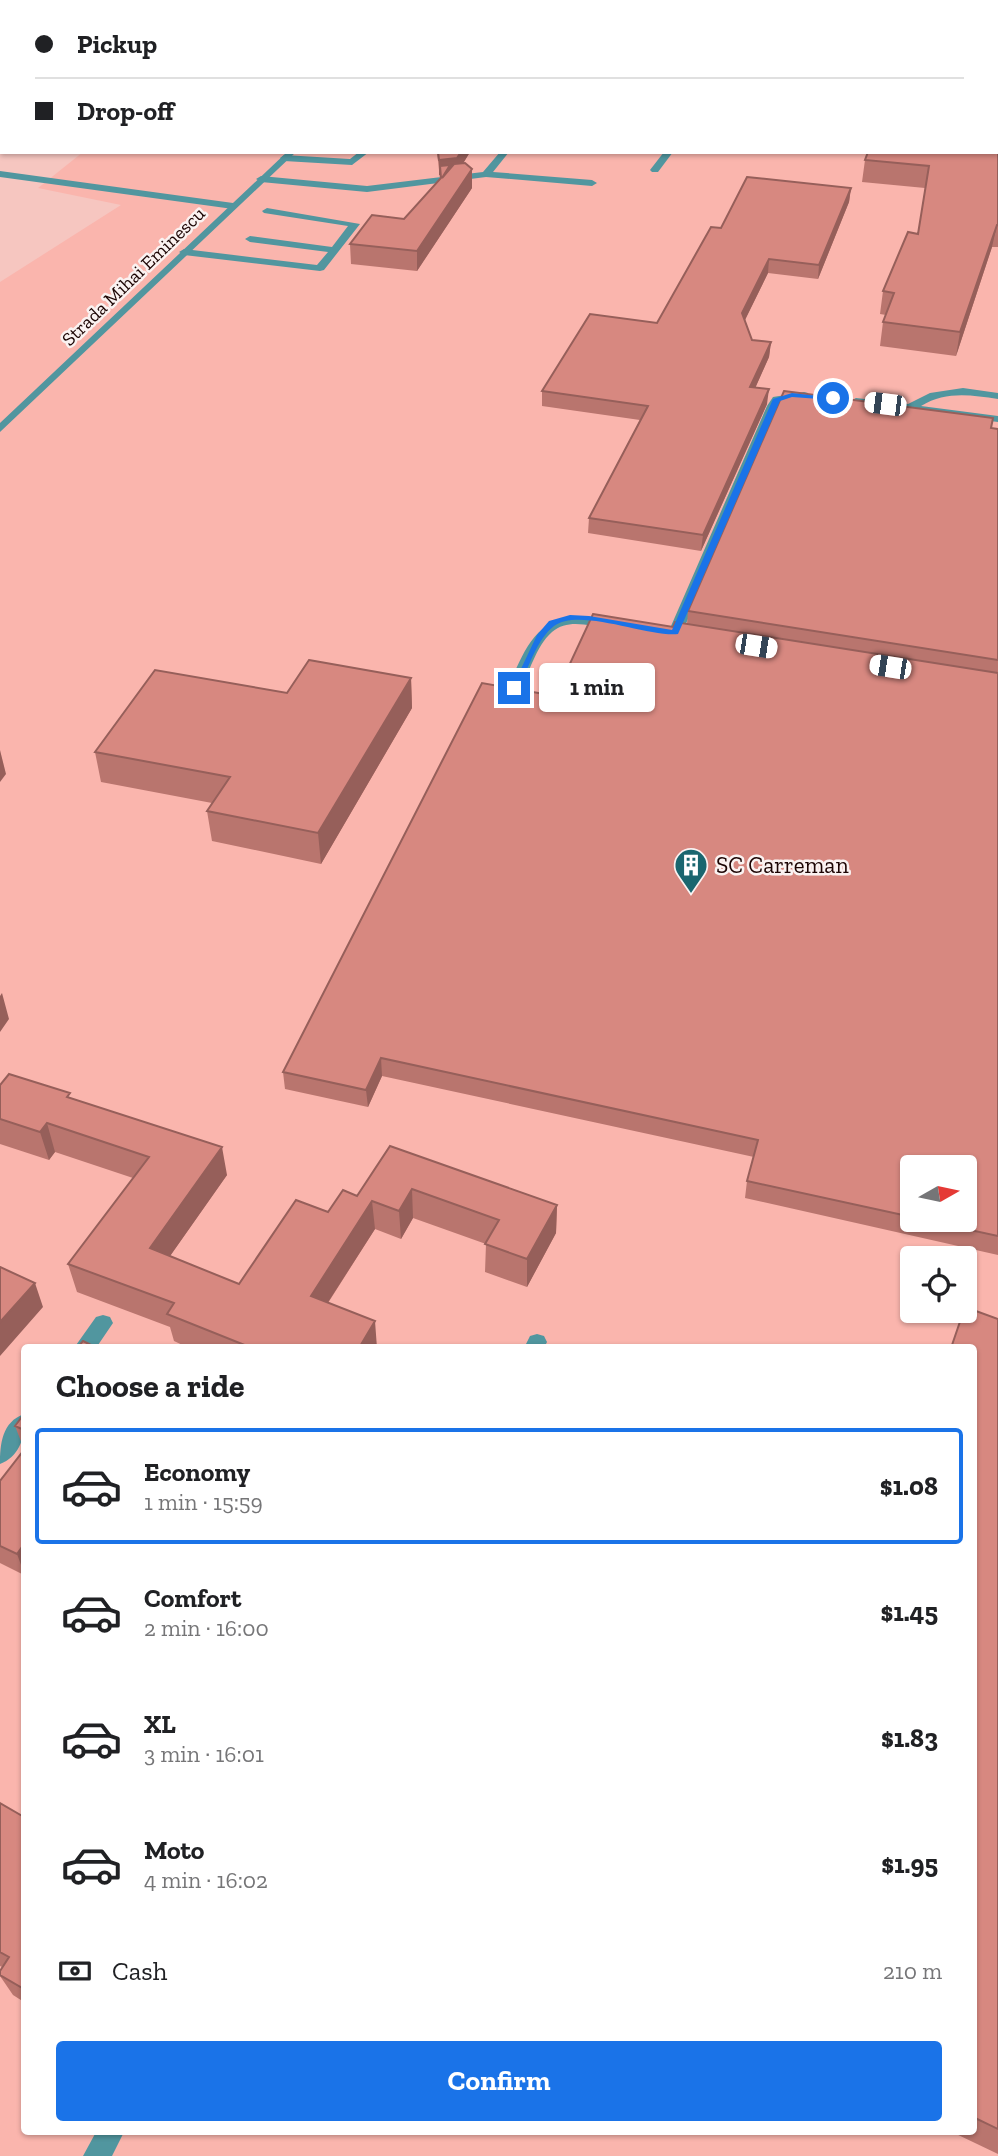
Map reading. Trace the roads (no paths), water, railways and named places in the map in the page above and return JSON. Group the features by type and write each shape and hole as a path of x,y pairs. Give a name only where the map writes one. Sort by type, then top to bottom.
{"street":[{"path":"288,155 352,162 362,154"},
{"path":"486,174 503,154"},
{"path":"655,170 667,154"},
{"name":"Strada Mihai Eminescu","path":"0,429 288,155"},
{"path":"0,174 233,206"},
{"path":"261,179 366,189 486,174 592,183"},
{"path":"184,252 320,268 355,224 267,211"},
{"path":"250,239 335,250"},
{"path":"911,407 931,394 943,391 956,390 998,396"},
{"path":"675,633 777,399 792,395 820,397"},
{"path":"846,400 998,419"},
{"path":"514,688 541,635 552,623 570,618 626,625"},
{"path":"87,1344 103,1322"},
{"path":"0,1455 21,1427"},
{"path":"97,2156 109,2135"}],"place":[{"name":"SC Carreman","path":"691,895"}]}
